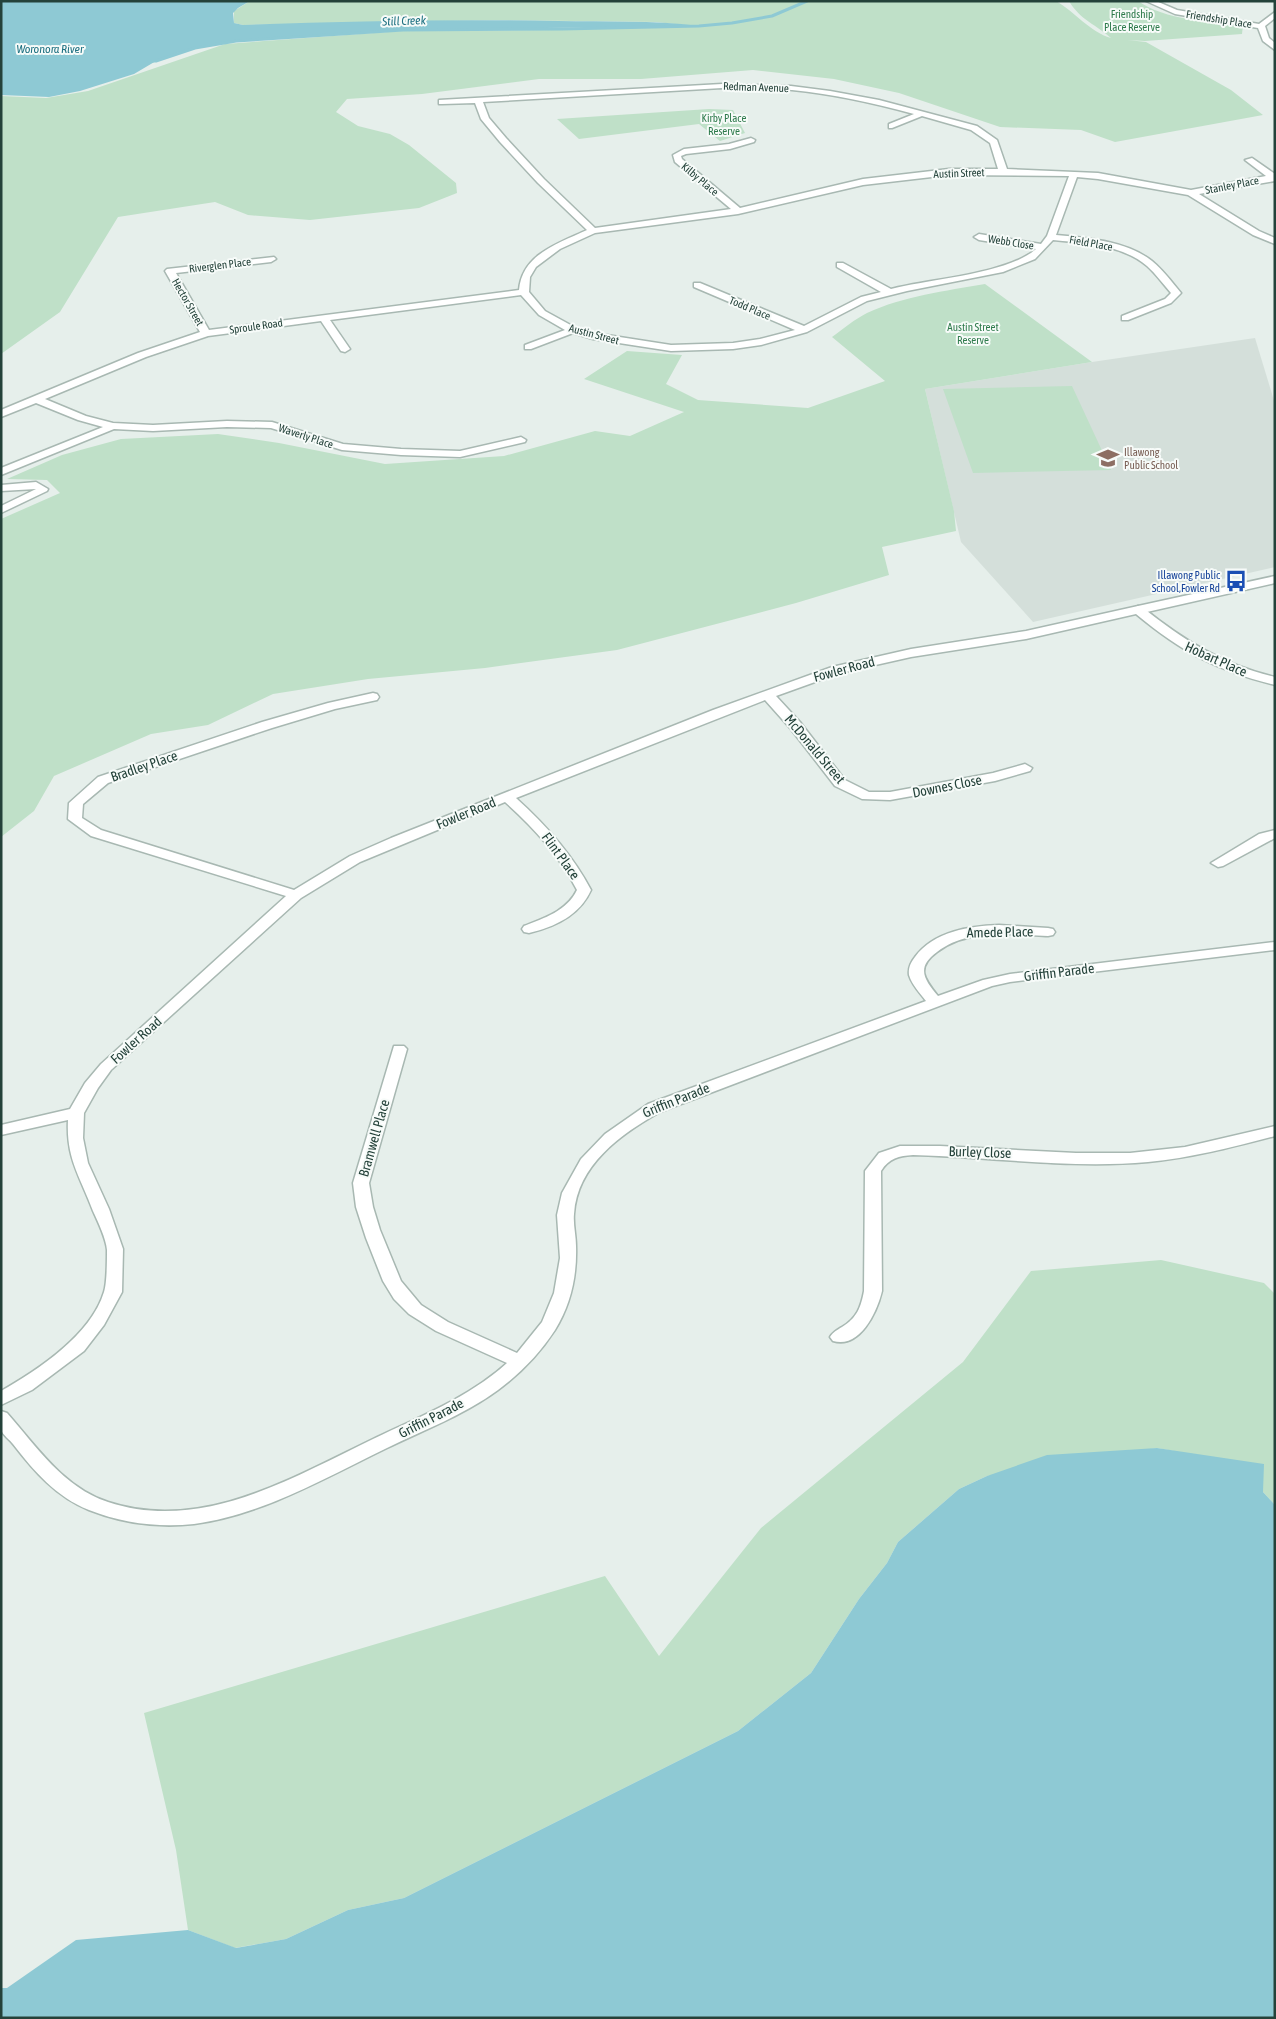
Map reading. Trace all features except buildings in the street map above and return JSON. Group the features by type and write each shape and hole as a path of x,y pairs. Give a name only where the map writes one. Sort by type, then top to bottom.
{"street":[{"name":"Friendship Place","path":"1149,1 1174,12 1261,26"},
{"path":"1275,14 1261,26 1266,39 1275,48"},
{"name":"Redman Avenue","path":"442,102 684,87 758,86 830,93 879,102 960,123 984,134 994,142 1003,171"},
{"path":"478,100 486,119 503,140 541,181 594,231"},
{"path":"892,126 923,113"},
{"name":"Kilby Place","path":"738,211 678,160 677,155 684,152 730,146 751,140"},
{"name":"Stanley Place","path":"1249,160 1274,178"},
{"name":"Austin Street","path":"1074,174 1051,237 1032,257 1000,270 889,292 842,309 804,330 776,338 733,346 671,348 618,341 573,330 542,313 524,292 525,277 532,265 557,247 594,231 738,211 864,182 949,172 1003,171 1074,174 1134,182 1191,193 1256,233 1274,241"},
{"name":"Stanley Place","path":"1191,193 1274,178"},
{"name":"Webb Close","path":"979,237 1043,247"},
{"name":"Field Place","path":"1051,237 1086,240 1121,248 1149,263 1176,293 1168,301 1125,318"},
{"name":"Riverglen Place","path":"170,272 271,259"},
{"path":"840,265 889,292"},
{"name":"Hector Street","path":"170,272 206,333"},
{"name":"Todd Place","path":"697,285 804,330"},
{"name":"Sproule Road","path":"1,414 150,352 206,333 524,292"},
{"path":"324,318 345,349"},
{"path":"528,347 573,330"},
{"name":"Waverly Place","path":"35,399 82,418 113,426 154,428 227,424 272,425 342,447 401,452 460,454 520,440"},
{"path":"1,472 113,426"},
{"path":"1,488 36,486 43,489 38,494 1,510"},
{"name":"Fowler Road","path":"1,1399 26,1385 78,1347 98,1321 113,1292 115,1249 80,1163 74,1138 76,1113 91,1086 106,1068 296,895 355,858 807,680 861,663 1020,636 1275,579"},
{"name":"Hobart Place","path":"1138,610 1175,640 1194,652 1234,670 1275,681"},
{"name":"McDonald Street","path":"768,695 795,725 840,783 867,796"},
{"name":"Bradley Place","path":"296,895 96,833 75,819 76,803 103,780 267,725 332,706 373,697"},
{"name":"Downes Close","path":"867,796 890,796 995,777 1025,768"},
{"name":"Flint Place","path":"506,797 538,825 556,845 576,872 584,890 581,899 568,912 529,929"},
{"path":"1218,863 1264,837 1275,834"},
{"name":"Amede Place","path":"935,1002 917,976 916,969 918,961 924,954 943,939 965,931 1008,930 1048,932"},
{"name":"Griffin Parade","path":"1,1418 56,1480 70,1492 89,1502 120,1511 156,1517 206,1515 235,1508 286,1487 420,1424 491,1386 519,1361 542,1335 557,1310 565,1290 568,1246 566,1212 574,1186 583,1167 595,1151 618,1129 654,1108 988,983 1010,978 1275,946"},
{"name":"Bramwell Place","path":"399,1049 361,1183 364,1212 379,1252 398,1291 416,1310 444,1327 519,1361"},
{"path":"1,1130 76,1113"},
{"name":"Burley Close","path":"839,1337 861,1323 870,1307 873,1291 873,1171 879,1160 886,1155 898,1151 913,1150 1131,1158 1196,1150 1275,1131"}],"shaded area":[{"name":"Illawong Public School","path":"1255,338 1275,404 1275,567 1033,622 961,542 925,389"}],"green space":[{"name":"Friendship Place Reserve","path":"250,1 1056,1 1089,27 1111,38 1083,18 1069,1 1138,1 1174,16 1243,25 1242,34 1145,41 1128,40 1146,42 1231,90 1263,115 1115,142 1081,130 1000,127 899,93 834,79 753,70 641,79 539,79 422,94 347,99 336,112 358,126 390,134 409,145 456,183 457,193 419,208 310,220 248,215 215,202 118,217 60,312 1,354 1,96 46,98 88,91 225,44 401,31 552,30 694,26 656,22 497,20 243,25 234,23 234,11"},
{"name":"Kirby Place Reserve","path":"709,109 733,110 745,133 720,141 699,124 579,139 557,119"},
{"name":"Austin Street Reserve","path":"985,284 1092,362 925,389 954,511 956,531 882,547 889,575 796,603 617,650 485,668 368,679 273,694 208,725 151,734 54,776 34,811 1,837 1,519 60,493 47,480 7,479 62,455 121,439 218,434 279,443 385,464 504,456 595,431 630,436 684,412 584,379 627,351 682,355 666,384 698,400 808,408 885,381 832,337 854,321 867,313 895,302"},
{"path":"1072,386 1111,470 973,473 943,389"},
{"path":"1161,1260 1264,1283 1275,1294 1275,1505 1263,1492 1174,1451 1157,1448 987,1476 959,1489 898,1542 887,1563 859,1599 811,1673 738,1731 404,1898 348,1910 286,1939 235,1948 188,1930 176,1850 144,1713 605,1576 659,1656 761,1528 963,1362 1031,1271"}],"water":[{"name":"Woronora River","path":"1,1 250,1 233,13 234,23 243,25 479,20 646,22 699,26 403,30 232,41 202,46 177,53 156,61 134,74 80,91 49,97 1,95"},
{"path":"1157,1448 1264,1464 1263,1492 1275,1505 1275,2018 1,2018 1,1988 7,1988 76,1940 188,1930 236,1948 286,1939 348,1910 404,1898 738,1731 811,1673 859,1599 887,1563 898,1542 959,1489 987,1476 1047,1455"}],"waterway":[{"name":"Still Creek","path":"149,61 156,61 195,48 236,41 403,30 562,29 699,26 732,23 772,16 807,1"}],"place":[{"name":"Illawong Public School","path":"1108,458"},
{"name":"Illawong Public School,Fowler Rd","path":"1236,581"}]}
